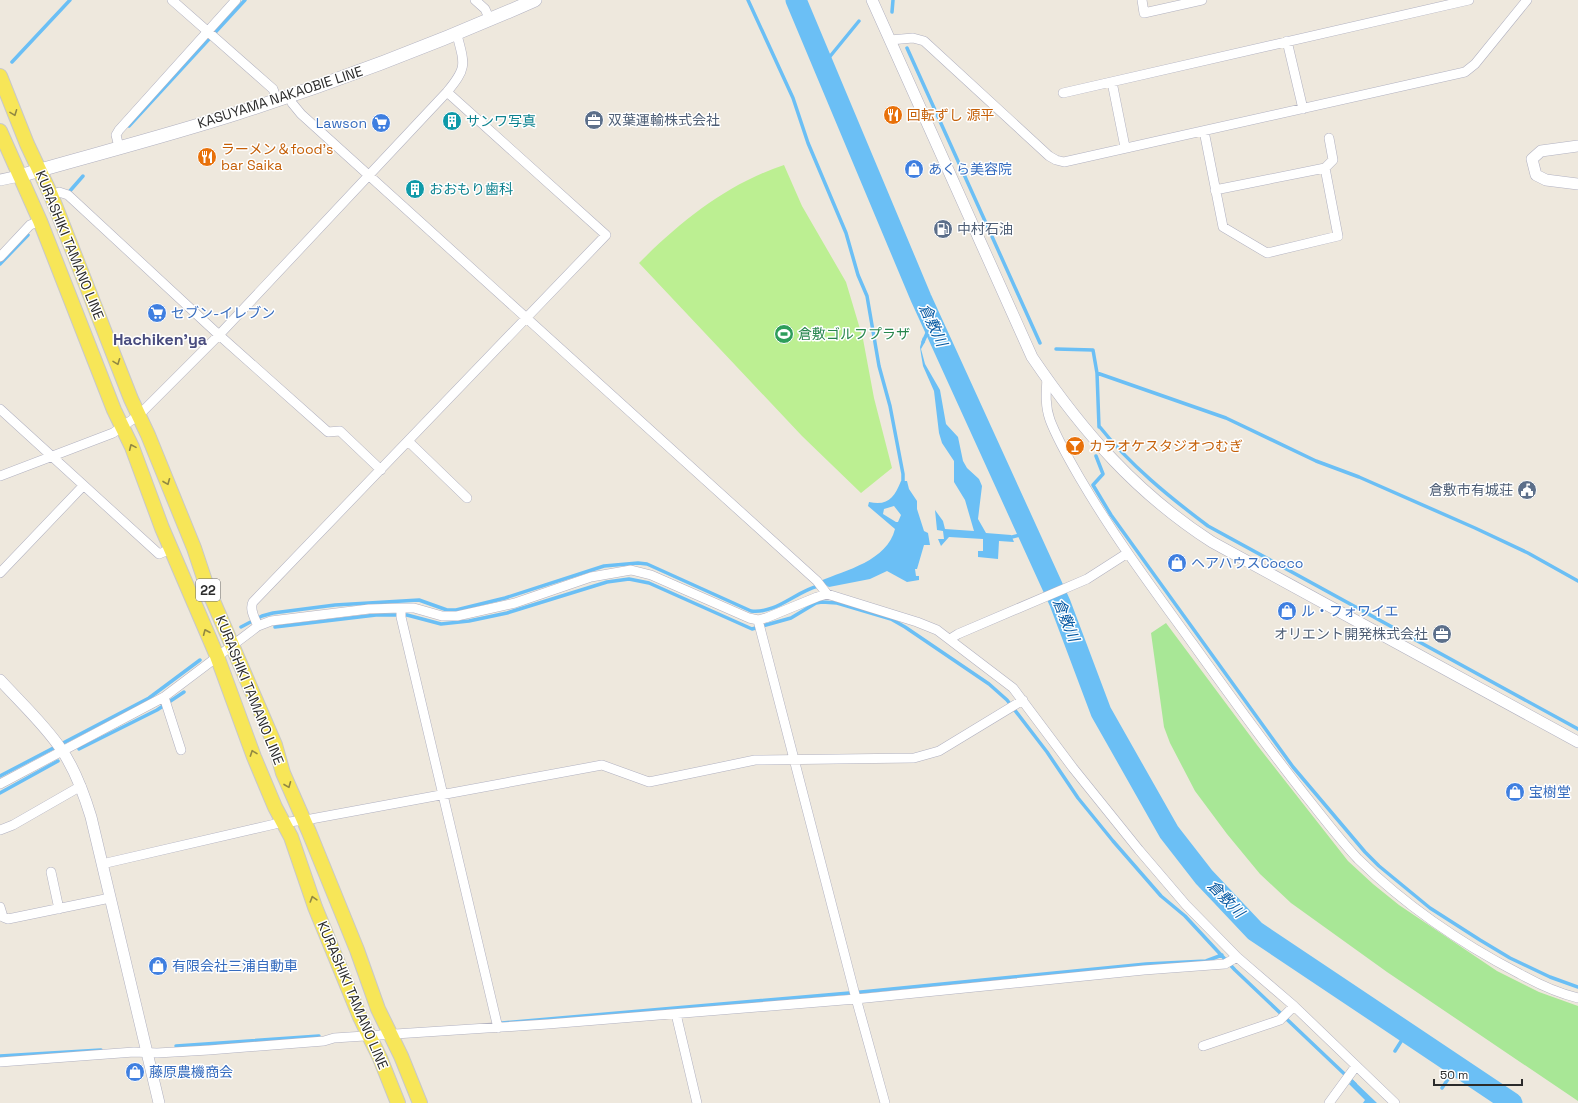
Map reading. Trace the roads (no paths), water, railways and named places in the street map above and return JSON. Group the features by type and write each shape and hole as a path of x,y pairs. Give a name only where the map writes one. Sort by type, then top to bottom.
{"main road":[{"name":"KASUYAMA NAKAOBIE LINE","path":"19,176 170,133 284,98 456,35 535,0"},
{"name":"KURASHIKI TAMANO LINE","path":"0,76 27,144 51,195 194,548 207,587 275,745 283,773 304,820 357,950 378,1009 391,1034 420,1103"},
{"name":"KURASHIKI TAMANO LINE","path":"0,131 40,221 114,410 151,494 171,550 217,656 254,757 304,870 318,914 398,1103"}],"street":[{"path":"172,0 292,104 367,176 527,318 822,587 937,630 1002,678 1016,704 1073,768 1231,961 1294,1006 1395,1103"},
{"path":"119,147 116,135 119,130 211,35 236,0"},
{"path":"476,0 485,9 490,20"},
{"path":"872,0 1019,331 1032,357 1078,420 1123,471 1183,523 1212,542 1578,742"},
{"path":"1142,0 1144,13 1202,0"},
{"path":"1063,93 1469,0"},
{"path":"890,40 913,38 924,41 1049,156 1064,162 1125,147 1204,131 1465,72 1476,64 1527,0"},
{"path":"0,476 113,433 123,428 139,415 219,335 459,78 464,66 456,35"},
{"path":"1287,41 1303,109"},
{"path":"1112,82 1125,147"},
{"path":"256,621 251,606 253,602 606,235 447,92"},
{"path":"1204,131 1223,227 1267,252 1338,236 1325,168"},
{"path":"1215,190 1325,168 1333,160 1329,138"},
{"path":"1578,146 1541,151 1532,160 1536,175 1546,180 1578,184"},
{"path":"0,180 19,176"},
{"path":"59,192 68,195 219,335 328,432 340,431 381,470"},
{"path":"0,257 30,225 40,221"},
{"path":"1047,378 1045,403 1059,443 1126,554 1288,774 1357,858 1416,908 1496,961 1546,988 1578,998"},
{"path":"0,409 158,554 171,550"},
{"path":"408,441 467,498"},
{"path":"0,573 83,486"},
{"path":"950,640 958,634 1087,579 1126,554"},
{"path":"0,784 59,746 165,702 232,644 256,621 401,612 414,608 442,616 457,616 515,603 591,577 631,570 651,574 759,625 855,995 885,1103"},
{"path":"759,625 780,613 817,596 822,587"},
{"path":"401,612 498,1024"},
{"path":"0,680 59,746 81,786 102,864 159,1103"},
{"path":"165,702 181,750"},
{"path":"102,864 284,823 602,765 649,782 755,760 914,758 939,751 1016,704"},
{"path":"0,830 13,825 81,786"},
{"path":"50,872 59,909"},
{"path":"0,907 3,917 8,919 110,898"},
{"path":"0,1062 134,1052 148,1053 209,1050 498,1024 676,1014 855,995 1231,961"},
{"path":"1203,1046 1283,1017 1294,1006"},
{"path":"676,1014 697,1103"},
{"path":"1329,1103 1356,1066"}],"water":[{"path":"923,337 925,342 921,349 925,364 940,390 946,424 958,437 963,461 967,468 979,479 982,486 978,519 986,533 1011,535 1014,542 999,541 998,559 978,557 978,551 983,551 983,539 949,537 941,546 938,539 944,539 943,531 937,530 935,510 943,521 945,529 974,531 965,500 954,482 954,461 942,443 939,433 934,391 923,366 921,354 920,347"},
{"path":"901,481 907,481 909,489 917,501 917,509 924,531 928,533 930,545 924,545 917,569 915,569 916,576 919,576 919,580 907,582 887,571 870,579 829,587 820,581 864,563 875,557 884,549 891,540 895,529 868,506 869,502 886,502 896,492","holes":["894,506 901,515 898,522 896,522 883,514 884,509"]},
{"path":"1353,1080 1377,1103 1363,1103 1365,1100 1349,1084"}],"waterway":[{"path":"12,62 70,0"},
{"path":"129,126 245,0"},
{"path":"748,0 793,98 808,143 846,233 858,275 867,296 879,366 890,406 903,474 903,486"},
{"name":"倉敷川","path":"796,0 921,298 1060,603 1101,712 1169,832 1204,877 1255,931 1512,1103"},
{"path":"892,12 893,0"},
{"path":"823,65 859,21"},
{"path":"907,48 1040,343"},
{"path":"69,192 83,176"},
{"path":"0,264 28,235"},
{"path":"923,342 932,322"},
{"path":"1056,349 1093,350 1097,373 1099,427"},
{"path":"1097,373 1226,418 1316,461 1359,477 1475,528 1528,553 1578,581"},
{"path":"1099,426 1123,454 1150,479 1208,526 1578,729"},
{"path":"1096,456 1103,474 1093,485 1111,515 1293,767 1365,852 1379,866 1430,908 1480,940 1510,958 1550,977 1578,987"},
{"path":"1008,538 1028,533"},
{"path":"241,627 262,616 273,613 335,605 419,600 447,610 456,610 505,598 604,566 638,563 647,564 751,611 769,609 818,586"},
{"path":"275,627 376,615 407,615 441,624 469,621 507,613 607,582 629,579 649,583 752,629 791,618 816,603 822,602 837,603 891,619 989,684 1007,700 1047,752 1078,798 1161,896 1185,916 1235,970 1355,1084"},
{"path":"0,776 149,698 200,660"},
{"path":"79,749 157,710 184,692"},
{"path":"0,793 58,761"},
{"path":"502,1023 861,992 1146,964 1206,961 1222,955"},
{"path":"1395,1051 1407,1032"},
{"path":"176,1046 319,1036"},
{"path":"0,1056 101,1050"},
{"path":"1442,1088 1457,1066"}],"place":[{"name":"回転ずし 源平","path":"893,115"},
{"name":"双葉運輸株式会社","path":"594,120"},
{"name":"サンワ写真","path":"452,121"},
{"name":"Lawson","path":"381,123"},
{"name":"ラーメン＆food’s bar Saika","path":"207,157"},
{"name":"あくら美容院","path":"914,169"},
{"name":"おおもり歯科","path":"415,189"},
{"name":"中村石油","path":"943,229"},
{"name":"セブン-イレブン","path":"157,313"},
{"name":"倉敷ゴルフプラザ","path":"784,334"},
{"name":"カラオケスタジオつむぎ","path":"1075,446"},
{"name":"倉敷市有城荘","path":"1527,490"},
{"name":"ヘアハウスCocco","path":"1177,563"},
{"name":"ル・フォワイエ","path":"1287,611"},
{"name":"オリエント開発株式会社","path":"1442,634"},
{"name":"宝樹堂","path":"1515,792"},
{"name":"有限会社三浦自動車","path":"158,966"},
{"name":"藤原農機商会","path":"135,1072"}],"district":[{"name":"Hachiken'ya","path":"160,339"}]}
